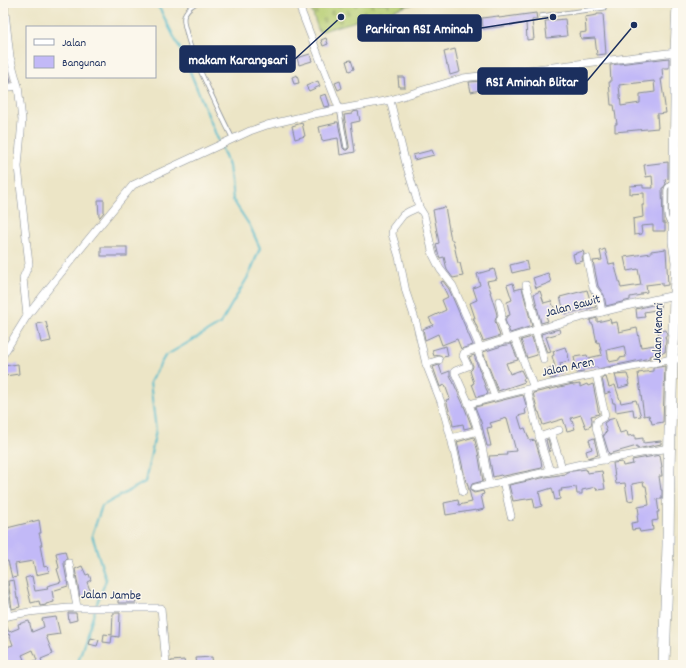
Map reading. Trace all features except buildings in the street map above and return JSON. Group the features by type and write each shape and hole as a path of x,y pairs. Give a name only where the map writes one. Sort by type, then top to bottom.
{"highway":[{"name":"Jalan Kenari","path":"664,665 668,545 669,448 677,359 674,333 674,295 680,262 674,242 678,3"}],"street":[{"path":"4,3 10,57 18,86 22,120 18,167 29,264 23,278 27,316"},
{"path":"298,3 339,108"},
{"path":"3,355 27,316 133,185 250,131 267,125 339,108 390,100 463,78 678,57"},
{"path":"3,88 18,86"},
{"path":"390,100 419,208 424,215 433,256 440,269 453,286 457,295 495,397"},
{"path":"419,208 403,215 393,228 392,232 406,292 416,322 426,364 441,402 451,438 463,492"},
{"path":"587,258 594,288 599,296 602,312"},
{"path":"526,285 544,360"},
{"name":"Jalan Sawit","path":"478,348 557,324 674,295"},
{"path":"499,301 502,315 500,320 510,338 531,389 539,437 550,471"},
{"path":"478,348 464,354 463,356 468,366 455,371 455,373 476,424 489,484"},
{"name":"Jalan Aren","path":"469,404 572,379 677,359"},
{"path":"426,364 439,360"},
{"path":"596,374 605,415 597,421 596,427 605,460"},
{"path":"539,437 559,430"},
{"path":"451,438 478,431"},
{"path":"551,433 562,468"},
{"path":"476,488 581,464 669,448"},
{"path":"503,481 511,516"},
{"path":"69,563 77,607"},
{"path":"3,582 5,617"},
{"name":"Jalan Jambe","path":"5,617 29,612 77,607 161,608 166,665"}],"lane":[{"path":"196,3 185,13 184,23 189,42 198,65 231,140"},
{"path":"541,16 604,8"},
{"path":"339,108 346,147"}],"green space":[{"path":"309,3 417,3 319,32"}],"waterway":[{"path":"96,606 106,580 92,535 102,506 145,482 156,430 150,382 165,356 220,324 249,275 260,248 250,226 233,200 229,166 184,57 161,11 155,3"},
{"path":"77,665 95,610"}],"place":[{"name":"makam Karangsari","path":"341,17"},
{"name":"Parkiran RSI Aminah","path":"553,17"},
{"name":"RSI Aminah Blitar","path":"634,25"}]}
